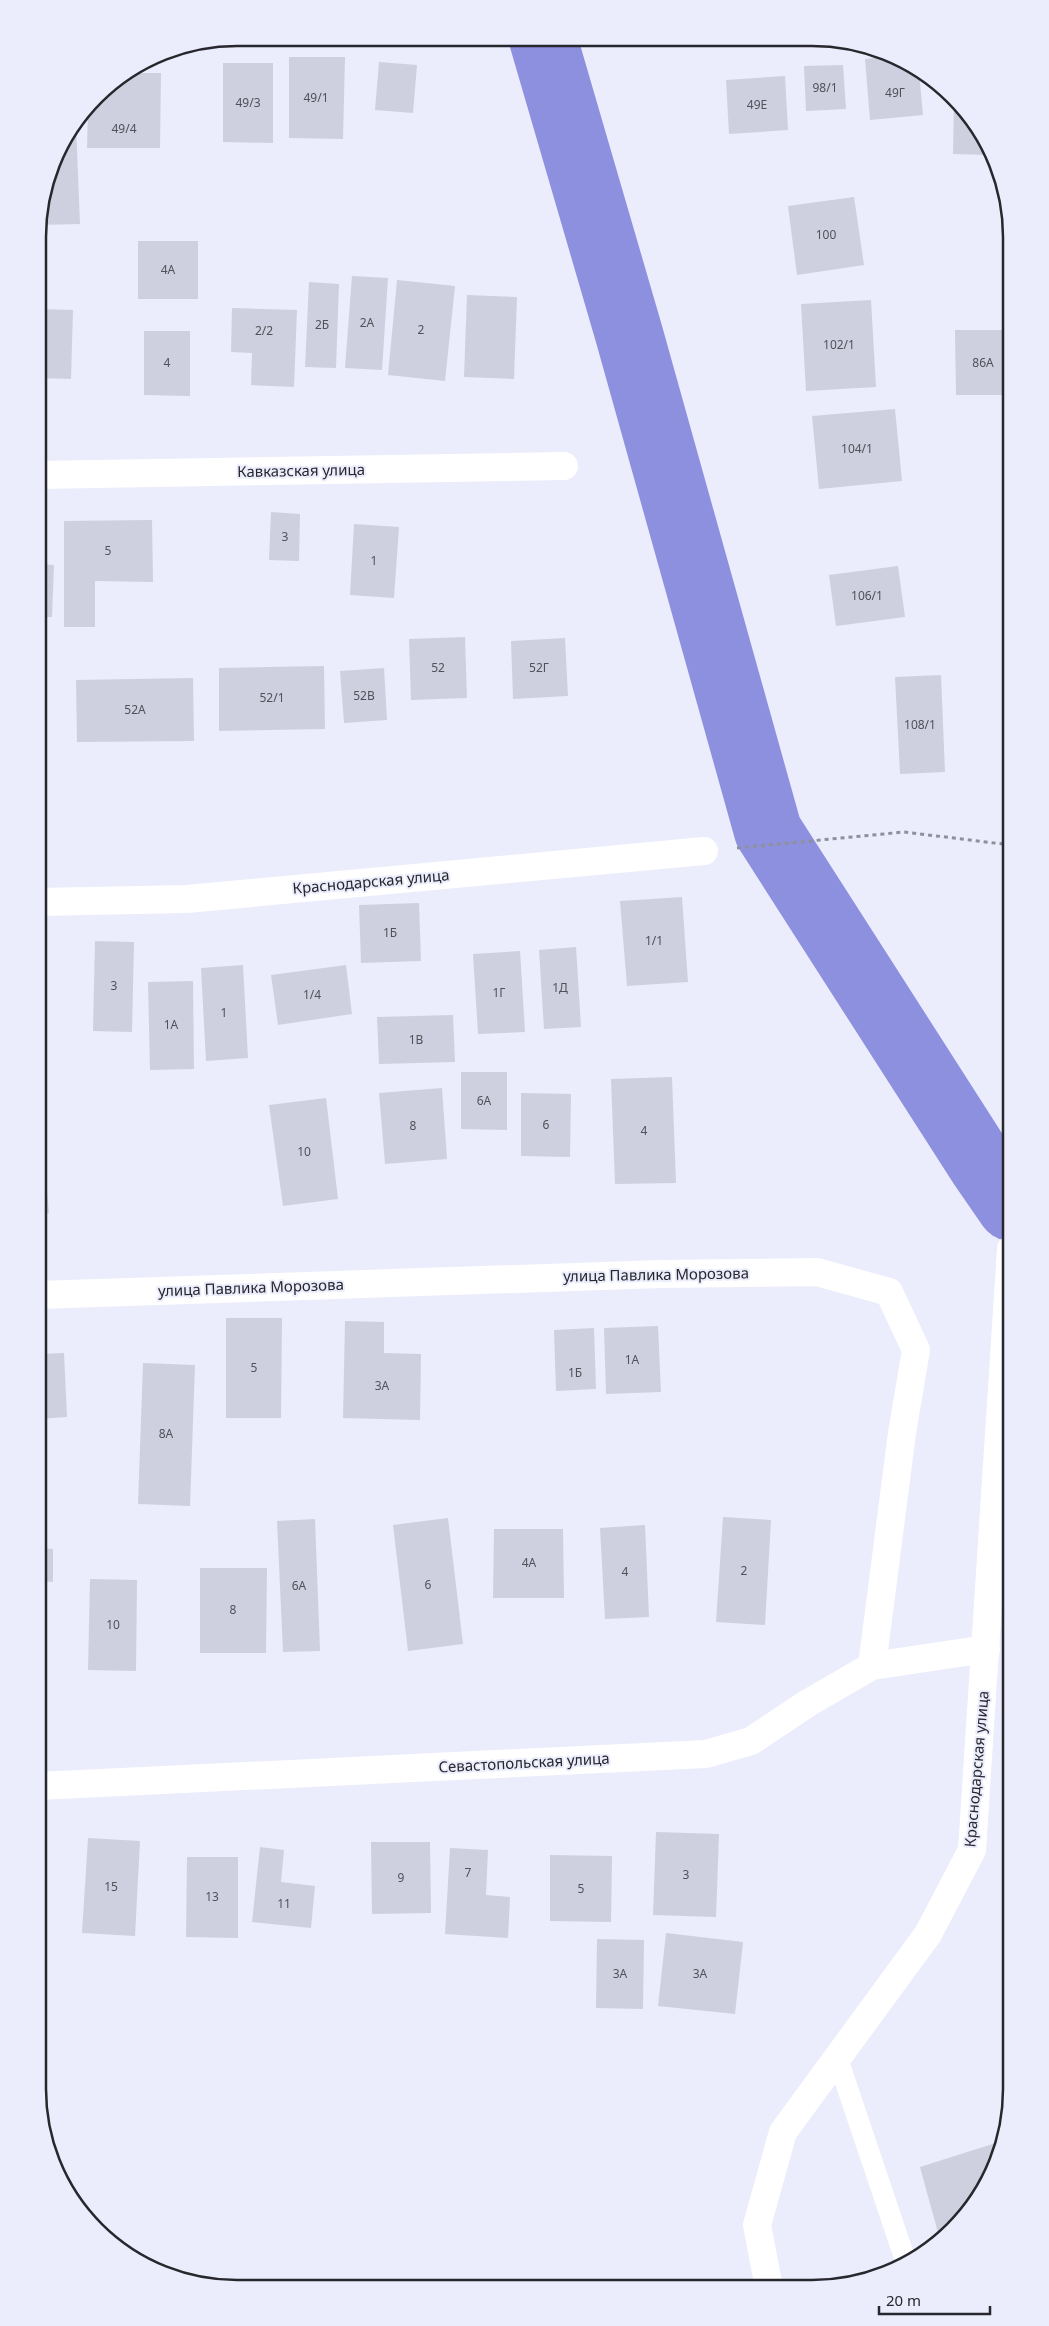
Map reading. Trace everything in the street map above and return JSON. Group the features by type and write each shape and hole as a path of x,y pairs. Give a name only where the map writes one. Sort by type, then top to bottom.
{"street":[{"name":"Кавказская улица","path":"46,475 564,466"},
{"name":"Краснодарская улица","path":"46,902 187,899 704,851"},
{"name":"улица Павлика Морозова","path":"46,1295 662,1274 817,1272 889,1292 916,1350 902,1432 872,1666"},
{"name":"Краснодарская улица","path":"767,2280 757,2225 783,2132 928,1934 972,1850 1003,1377"},
{"name":"Севастопольская улица","path":"46,1786 706,1754 751,1742 808,1704 872,1666 986,1648"}],"lane":[{"path":"837,2057 904,2256"}],"path":[{"path":"749,847 904,832 1003,844"}],"building":[{"path":"289,57 345,57 343,139 289,138"},
{"path":"877,58 920,79 923,115 870,120 865,59"},
{"path":"379,62 417,65 413,113 375,110"},
{"path":"223,63 273,63 273,143 223,142"},
{"path":"843,65 846,109 806,111 804,66"},
{"path":"140,73 161,73 160,148 87,148 88,119 102,102 131,78"},
{"path":"785,76 788,130 729,134 726,80"},
{"path":"954,110 971,131 984,155 953,154"},
{"path":"76,134 80,224 47,225 50,200 56,176"},
{"path":"854,197 864,265 797,275 788,206"},
{"path":"138,241 198,241 198,299 138,299"},
{"path":"352,276 388,278 382,370 345,368"},
{"path":"397,280 455,286 445,381 388,375"},
{"path":"309,282 339,284 336,368 305,367"},
{"path":"467,295 517,297 514,379 464,377"},
{"path":"871,300 876,387 806,391 801,304"},
{"path":"232,308 297,310 294,387 251,385 252,353 231,352"},
{"path":"46,309 73,310 71,379 46,378"},
{"path":"955,330 1003,330 1003,395 956,395"},
{"path":"144,331 190,331 190,396 144,395"},
{"path":"895,409 902,481 819,489 812,416"},
{"path":"271,512 300,514 299,561 269,560"},
{"path":"152,520 153,582 95,581 95,627 64,627 64,521"},
{"path":"354,524 399,527 394,598 350,595"},
{"path":"46,564 54,565 52,617 46,617"},
{"path":"898,566 905,617 836,626 829,575"},
{"path":"465,637 467,698 411,700 409,639"},
{"path":"565,638 568,696 513,699 511,641"},
{"path":"324,666 325,729 219,731 219,668"},
{"path":"384,668 387,720 344,723 340,671"},
{"path":"941,675 945,772 900,774 895,677"},
{"path":"193,678 194,741 77,742 76,680"},
{"path":"682,897 688,982 627,986 620,901"},
{"path":"419,903 421,961 361,963 359,905"},
{"path":"95,941 134,942 132,1032 93,1031"},
{"path":"576,947 581,1027 544,1029 539,950"},
{"path":"520,951 525,1032 478,1034 473,954"},
{"path":"243,965 248,1058 206,1061 201,968"},
{"path":"346,965 352,1014 278,1025 271,975"},
{"path":"193,981 194,1069 150,1070 148,982"},
{"path":"453,1015 455,1062 379,1064 377,1017"},
{"path":"461,1072 507,1072 507,1130 461,1129"},
{"path":"672,1077 676,1183 615,1184 611,1079"},
{"path":"442,1088 447,1159 385,1164 379,1093"},
{"path":"521,1093 571,1094 570,1157 521,1156"},
{"path":"326,1098 338,1199 283,1206 269,1105"},
{"path":"46,1180 49,1213 46,1213"},
{"path":"226,1318 282,1318 281,1418 226,1418"},
{"path":"345,1321 384,1322 384,1353 421,1354 420,1420 343,1418"},
{"path":"658,1326 661,1392 606,1394 604,1328"},
{"path":"594,1328 596,1389 556,1391 554,1330"},
{"path":"64,1353 67,1417 46,1418 46,1354"},
{"path":"143,1363 195,1365 190,1506 138,1504"},
{"path":"723,1517 771,1520 765,1625 716,1622"},
{"path":"448,1518 463,1644 408,1651 393,1525"},
{"path":"315,1519 320,1651 283,1652 277,1521"},
{"path":"645,1525 649,1617 605,1619 600,1528"},
{"path":"494,1529 563,1529 564,1598 493,1598"},
{"path":"46,1549 53,1549 53,1582 46,1582"},
{"path":"200,1568 267,1568 266,1653 200,1653"},
{"path":"90,1579 137,1580 136,1671 88,1670"},
{"path":"656,1832 719,1834 716,1917 653,1915"},
{"path":"88,1838 140,1841 135,1936 82,1933"},
{"path":"371,1842 430,1842 431,1913 372,1914"},
{"path":"260,1847 284,1850 281,1882 315,1886 311,1928 252,1922"},
{"path":"450,1848 488,1850 486,1895 510,1897 508,1938 445,1934"},
{"path":"550,1855 612,1856 611,1922 550,1921"},
{"path":"187,1857 238,1857 238,1938 186,1937"},
{"path":"666,1933 743,1942 735,2014 658,2006"},
{"path":"597,1939 644,1940 643,2009 596,2008"},
{"path":"995,2143 983,2173 971,2195 938,2232 920,2167"}],"waterway":[{"path":"545,46 629,334 768,831 1003,1195"}]}
